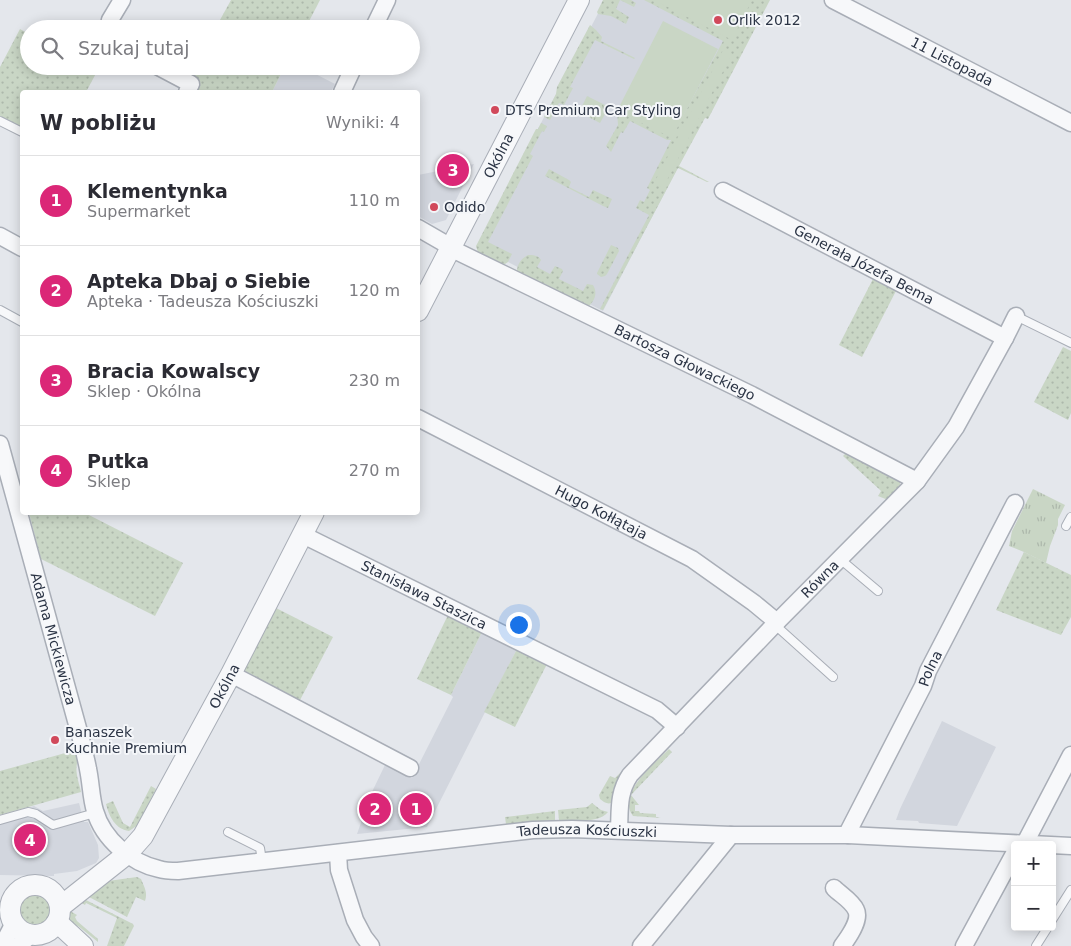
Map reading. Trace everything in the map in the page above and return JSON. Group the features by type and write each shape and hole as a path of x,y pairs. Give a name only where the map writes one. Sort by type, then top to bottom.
{"street":[{"path":"110,20 122,0"},
{"path":"377,20 387,0"},
{"name":"Okólna","path":"420,307 579,0"},
{"name":"11 Listopada","path":"834,0 1071,123"},
{"path":"170,75 189,88"},
{"path":"343,90 350,75"},
{"name":"Generała Józefa Bema","path":"723,191 1005,338"},
{"name":"Bartosza Głowackiego","path":"420,229 450,248 752,395 917,481"},
{"path":"0,236 20,247"},
{"name":"Równa","path":"619,830 621,793 630,775 776,623 917,481 956,426 1016,316"},
{"name":"Hugo Kołłątaja","path":"420,419 692,559 748,598 776,623"},
{"name":"Adama Mickiewicza","path":"0,444 84,750 95,813 104,832 116,846 119,860"},
{"name":"Polna","path":"848,835 923,686 928,670 1016,503"},
{"name":"Okólna","path":"119,860 143,836 231,674 313,515"},
{"name":"Stanisława Staszica","path":"303,535 657,710 677,727"},
{"path":"231,674 410,768"},
{"path":"1023,841 1071,755"},
{"name":"Tadeusza Kościuszki","path":"119,860 167,870 195,869 533,830 572,829 731,835 848,835 1011,845"},
{"path":"641,946 731,835"},
{"name":"Tadeusza Kościuszki","path":"1056,846 1071,846"},
{"path":"338,853 339,870 355,920 371,946"},
{"path":"8,914 21,931 43,922 119,860"},
{"path":"964,946 1011,862"},
{"path":"2,946 11,903 9,892 34,885 39,886 43,922 65,946"},
{"path":"834,888 857,911 858,918 842,946"},
{"path":"43,922 83,946"}],"lane":[{"path":"0,121 20,131"},
{"path":"0,310 20,321"},
{"path":"1016,316 1071,343"},
{"path":"1066,526 1071,517"},
{"path":"840,559 878,590"},
{"path":"776,623 833,676"},
{"path":"0,820 28,812 36,814 52,824 95,813"},
{"path":"228,832 260,848 262,861"},
{"path":"1056,914 1071,890"},
{"path":"1036,946 1045,931"}],"shaded area":[{"path":"605,0 765,0 603,311 477,246"},
{"path":"280,75 318,75 335,84 332,90 273,90"},
{"path":"474,164 446,220 432,224 420,217 420,175"},
{"path":"482,632 517,649 427,827 357,834 371,794 385,765 412,778 453,697 451,695"},
{"path":"942,721 996,747 957,826 896,820 900,809"},
{"path":"79,803 84,822 88,822 98,845 99,858 96,863 77,871 54,874 54,876 0,875 0,815 34,806 43,811"}],"green space":[{"path":"231,0 320,0 310,20 220,20"},
{"path":"603,0 620,0 616,9 629,17 626,24 611,16 598,14 597,12"},
{"path":"620,0 631,0 636,3 634,7"},
{"path":"644,0 770,0 708,119 705,118 679,166 709,182 678,168 603,310 600,309 649,215 636,208 640,200 644,202 650,190 647,188 671,140 667,140 630,121 623,133 621,132 611,152 606,146 618,125 617,111 672,137 723,41"},
{"name":"Orlik 2012","path":"654,0 752,0 732,40"},
{"path":"663,21 718,49 672,138 617,111"},
{"path":"590,25 602,37 601,41 635,58 595,40 570,87 573,88 564,105 559,103 550,120 544,117 556,94 557,87"},
{"path":"20,29 20,75 95,75 87,90 20,90 20,126 0,116 0,67"},
{"path":"723,50 732,54 663,188 654,183"},
{"path":"194,75 280,75 273,90 192,90 197,80"},
{"path":"587,96 609,107 600,123 579,112"},
{"path":"541,123 547,126 544,132 542,131 530,154 533,156 488,242 512,254 508,262 502,266 479,256 476,246 536,129 538,129"},
{"path":"549,169 569,180 571,182 569,187 589,197 593,190 612,199 608,208 545,176"},
{"path":"611,245 618,248 619,251 607,274 601,277 597,273"},
{"path":"528,255 538,257 541,260 537,267 550,274 555,266 562,269 563,271 559,279 583,291 587,284 593,285 595,297 592,303 587,308 517,275 519,263"},
{"path":"874,277 897,289 862,357 839,345"},
{"path":"1063,347 1071,351 1071,413 1068,420 1034,402"},
{"path":"847,452 900,481 900,486 888,500 878,496 881,491 843,456"},
{"path":"1033,489 1065,505 1058,519 1058,525 1046,563 1009,546 1012,531"},
{"path":"30,515 89,515 183,563 155,616 41,559"},
{"path":"1024,552 1071,575 1071,617 1061,635 996,610"},
{"path":"276,608 333,637 299,702 243,672"},
{"path":"448,615 482,632 451,695 417,679"},
{"path":"517,649 547,664 515,727 484,712"},
{"path":"77,748 79,759 76,771 81,792 0,815 0,771 69,752"},
{"path":"669,749 672,752 631,795 639,805 635,805 635,811 656,814 656,817 661,818 633,816 629,807 629,798 633,789 647,771"},
{"path":"624,769 614,802 603,802 599,795 610,776 615,778"},
{"path":"151,786 156,789 138,825 129,831 116,825 106,804 113,801 123,823 130,827"},
{"path":"592,803 601,810 608,812 604,816 592,820 559,820 558,810 587,807"},
{"path":"555,811 555,820 506,824 505,817"},
{"path":"137,877 141,879 146,898 145,901 136,897 127,917 89,897 89,894 108,881"},
{"path":"35,895 41,896 49,904 49,916 41,924 35,925 29,924 21,916 20,910 21,904 29,896"},
{"path":"81,900 86,900 133,924 134,926 124,946 107,946 117,918 86,903 85,905 80,902 70,911 77,915 75,917 77,921 98,939 98,942 78,926 73,925 67,918 67,911"}],"place":[{"name":"Orlik 2012","path":"718,20"},
{"name":"DTS Premium Car Styling","path":"495,110"},
{"name":"Bracia Kowalscy","path":"453,170"},
{"name":"Odido","path":"434,207"},
{"name":"Banaszek Kuchnie Premium","path":"55,740"},
{"name":"Apteka Dbaj o Siebie","path":"375,809"},
{"name":"Klementynka","path":"416,809"},
{"name":"Putka","path":"30,840"}]}
